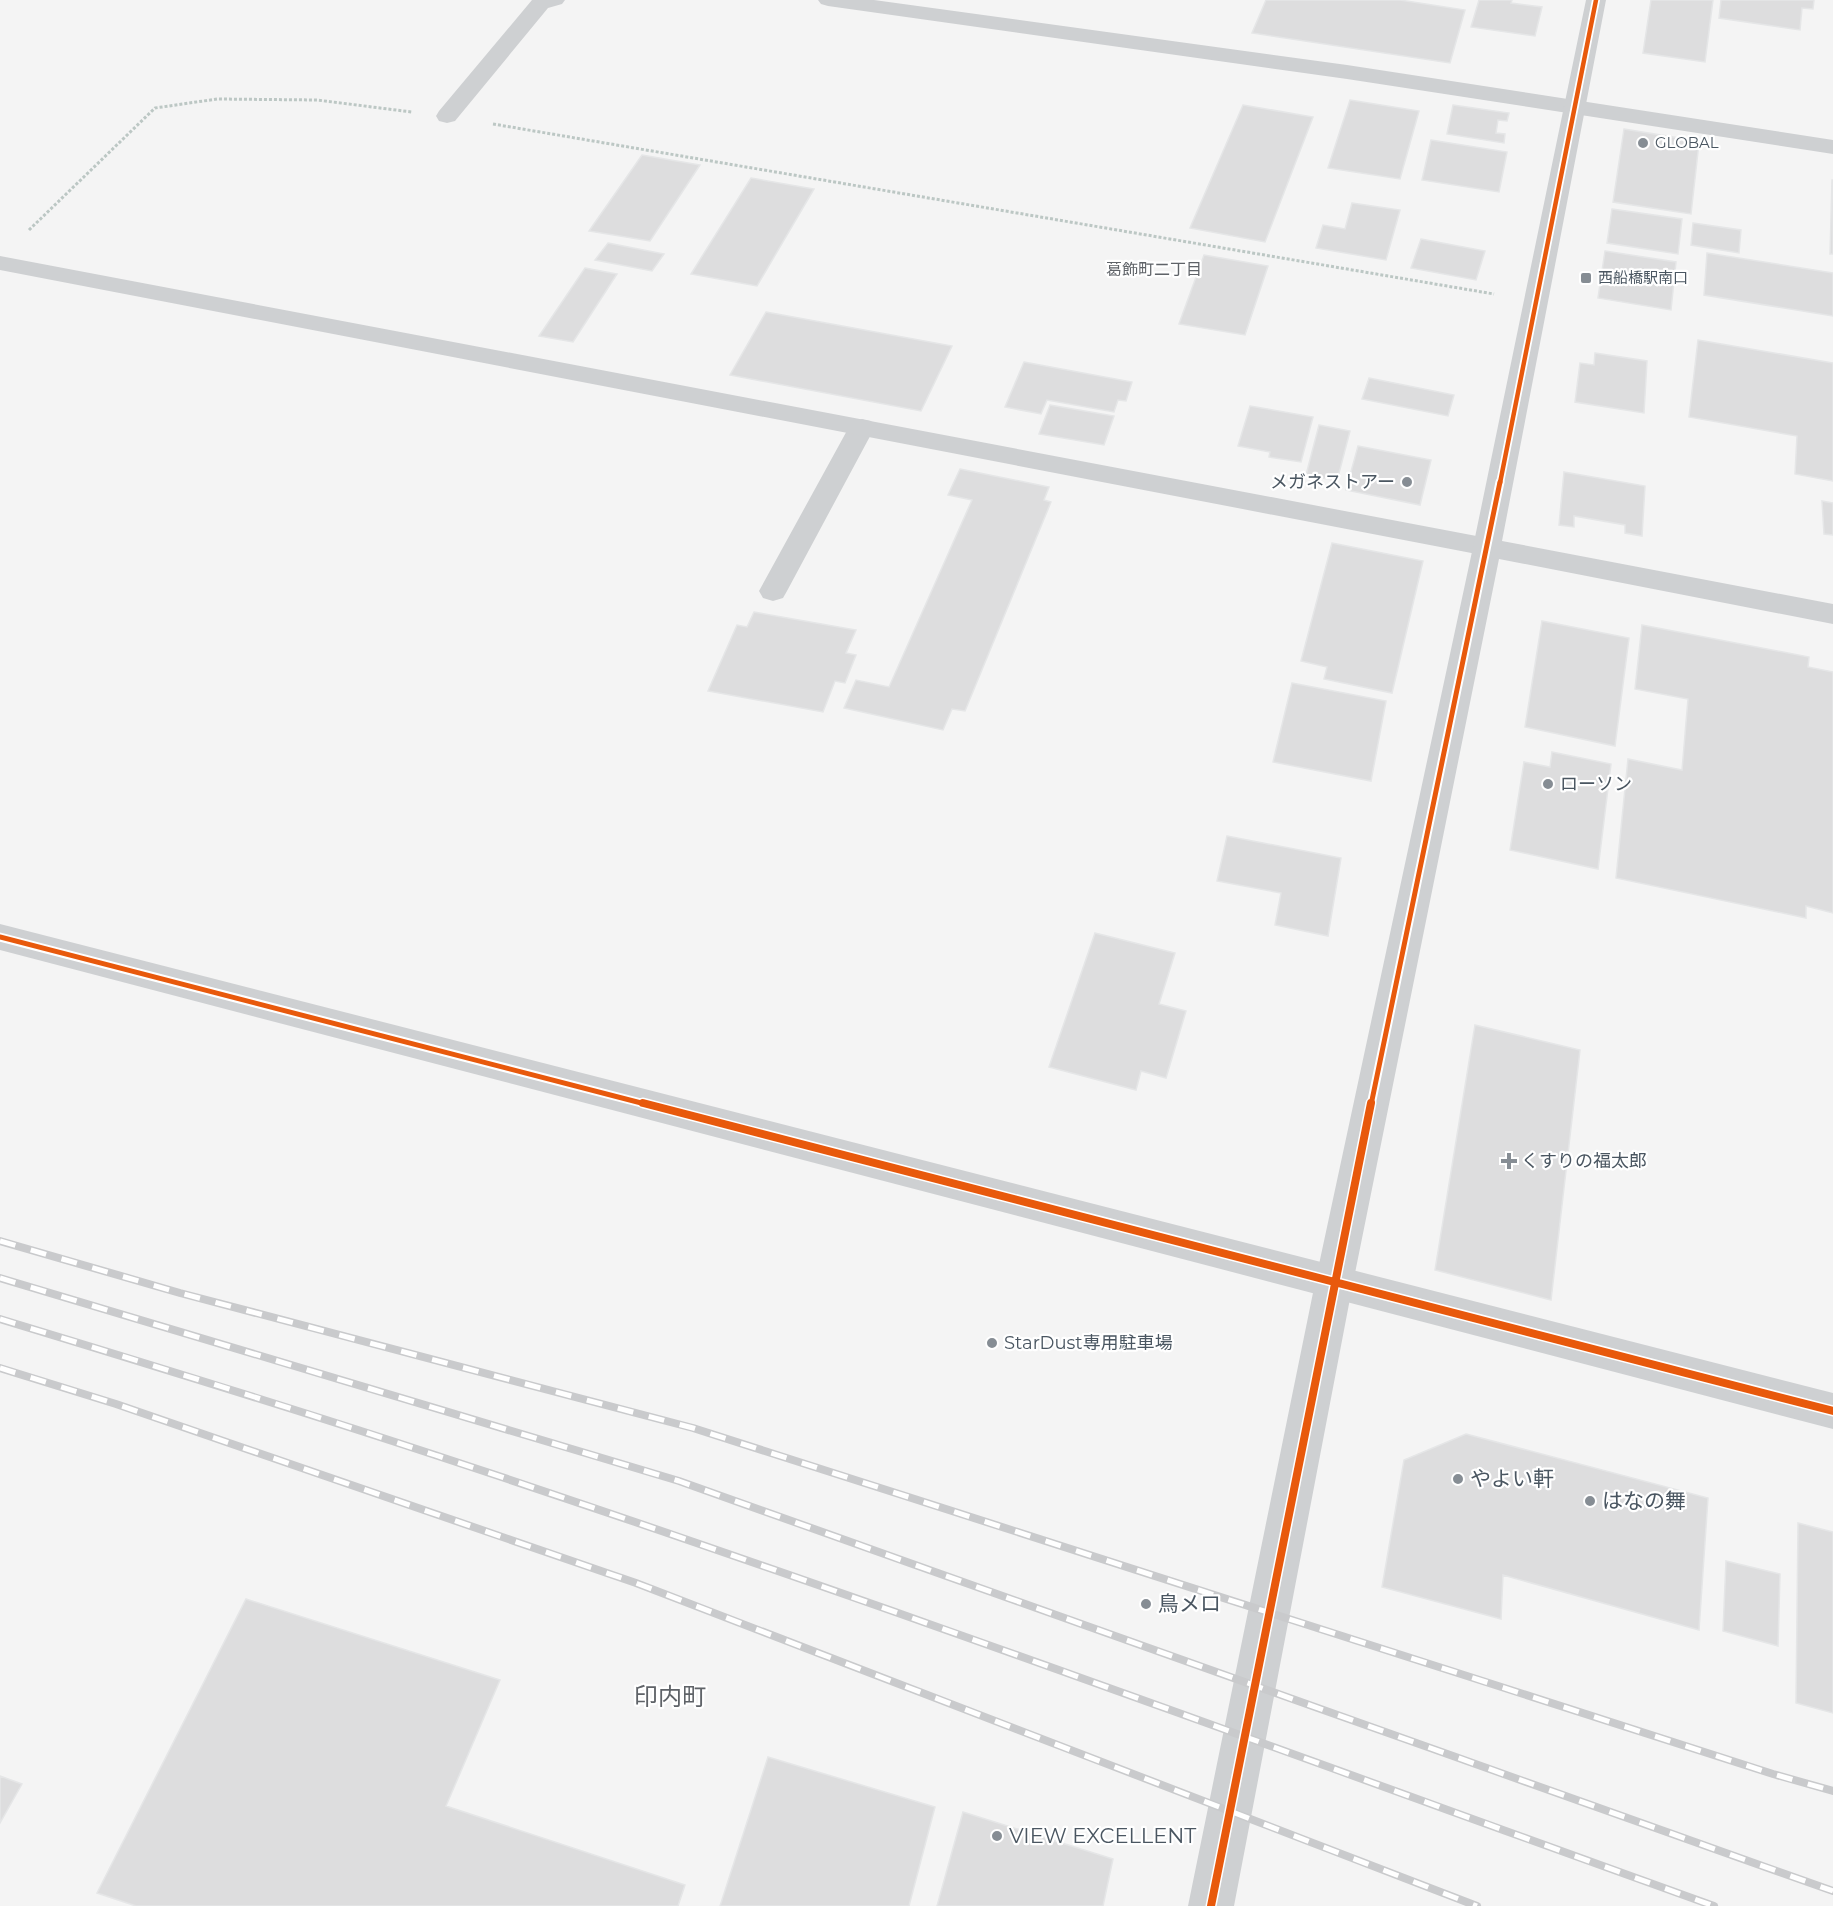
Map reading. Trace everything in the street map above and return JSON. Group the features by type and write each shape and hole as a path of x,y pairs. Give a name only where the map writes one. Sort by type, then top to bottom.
{"street":[{"path":"447,116 542,3 555,0"},
{"path":"828,0 1347,72 1833,147"},
{"path":"1211,1906 1334,1283 1487,547 1596,0"},
{"path":"0,263 1833,614"},
{"path":"773,591 862,427"},
{"path":"0,937 1833,1411"}],"path":[{"path":"26,232 155,108 217,99 317,100 447,116 1537,300"}],"building":[{"path":"1266,0 1400,0 1465,10 1450,63 1252,33"},
{"path":"1479,0 1512,0 1511,3 1542,7 1535,36 1471,27"},
{"path":"1651,0 1713,0 1705,62 1643,53"},
{"path":"1721,0 1814,0 1813,9 1802,8 1800,30 1719,18"},
{"path":"1350,100 1419,111 1400,179 1328,168"},
{"path":"1243,105 1313,117 1265,242 1190,228"},
{"path":"1453,105 1509,113 1507,121 1498,120 1496,133 1505,134 1504,143 1447,134"},
{"path":"1624,129 1699,143 1691,214 1613,202"},
{"path":"1431,140 1507,152 1499,192 1422,180"},
{"path":"642,155 700,165 650,241 589,231"},
{"path":"751,178 814,189 757,286 691,274"},
{"path":"1832,180 1833,254 1830,254"},
{"path":"1352,203 1400,210 1386,260 1316,248 1323,225 1345,229"},
{"path":"1612,209 1682,219 1678,254 1607,243"},
{"path":"1693,223 1741,230 1739,253 1691,245"},
{"path":"1421,239 1485,251 1476,280 1411,268"},
{"path":"608,243 664,254 652,271 595,260"},
{"path":"1605,251 1676,262 1671,310 1598,298"},
{"path":"1707,253 1833,273 1833,316 1704,295"},
{"path":"1204,255 1268,266 1245,335 1179,324"},
{"path":"585,268 617,274 573,342 539,336"},
{"path":"766,312 952,346 921,411 730,375"},
{"path":"1698,340 1833,363 1833,481 1795,474 1797,436 1689,417"},
{"path":"1595,353 1647,361 1644,413 1575,402 1580,363 1594,365"},
{"path":"1024,362 1132,382 1126,401 1118,400 1114,412 1047,400 1041,414 1005,407"},
{"path":"1369,378 1454,395 1448,416 1362,399"},
{"path":"1050,405 1114,416 1104,445 1039,434"},
{"path":"1250,406 1313,417 1301,462 1269,457 1270,452 1238,446"},
{"path":"1319,425 1350,431 1337,481 1306,475"},
{"path":"1358,446 1431,460 1420,505 1346,490"},
{"path":"960,469 1049,487 1044,500 1051,502 965,711 952,709 943,730 844,708 856,680 889,687 972,500 948,495"},
{"path":"1564,472 1645,486 1642,536 1625,533 1625,525 1574,516 1574,527 1559,525"},
{"path":"1822,501 1833,503 1833,535 1824,534"},
{"path":"1332,543 1423,561 1392,693 1324,679 1327,667 1301,661"},
{"path":"754,612 856,630 846,653 856,655 845,683 835,681 823,712 708,691 737,625 747,627"},
{"path":"1542,621 1629,638 1615,746 1525,727"},
{"path":"1642,625 1809,657 1808,667 1833,672 1833,913 1806,906 1806,918 1616,878 1628,759 1682,770 1688,699 1635,689"},
{"path":"1292,683 1386,701 1371,781 1273,762"},
{"path":"1552,752 1611,764 1598,869 1510,850 1524,762 1550,767"},
{"path":"1227,836 1341,858 1328,936 1275,925 1281,893 1217,881"},
{"path":"1095,933 1175,953 1159,1004 1186,1011 1166,1078 1141,1071 1136,1090 1049,1067"},
{"path":"1475,1025 1580,1050 1551,1300 1435,1270"},
{"path":"1466,1434 1708,1498 1699,1630 1503,1575 1501,1619 1382,1587 1404,1460"},
{"path":"1798,1523 1833,1532 1833,1713 1796,1703"},
{"path":"1726,1561 1780,1574 1778,1646 1723,1631"},
{"path":"246,1599 500,1680 446,1806 685,1885 678,1906 136,1906 97,1893"},
{"path":"768,1757 935,1807 909,1906 720,1906"},
{"path":"0,1776 22,1784 0,1823"},
{"name":"VIEW EXCELLENT","path":"963,1812 1113,1859 1103,1906 937,1906"}],"railway":[{"path":"0,1241 180,1293 693,1428 1773,1774 1833,1791"},
{"path":"0,1278 679,1481 1833,1891"},
{"path":"0,1319 381,1437 756,1563 1714,1906"},
{"path":"0,1368 116,1404 636,1583 1477,1906"}],"cycle path":[{"path":"1211,1906 1334,1283 1487,547 1596,0"},
{"path":"0,937 1833,1411"}],"place":[{"name":"GLOBAL","path":"1643,143"},
{"name":"西船橋駅南口","path":"1586,278"},
{"name":"メガネストアー","path":"1407,482"},
{"name":"ローソン","path":"1548,784"},
{"name":"くすりの福太郎","path":"1509,1161"},
{"name":"StarDust専用駐車場","path":"992,1343"},
{"name":"やよい軒","path":"1458,1479"},
{"name":"はなの舞","path":"1590,1501"},
{"name":"鳥メロ","path":"1146,1604"},
{"name":"VIEW EXCELLENT","path":"997,1836"}],"district":[{"name":"葛飾町二丁目","path":"1154,269"},
{"name":"印内町","path":"670,1697"}]}
